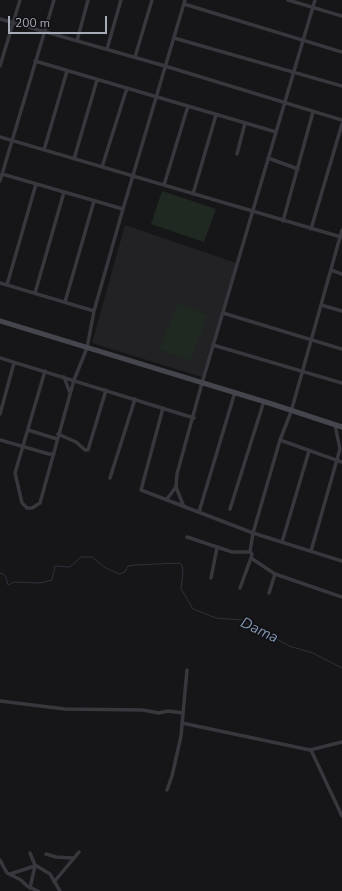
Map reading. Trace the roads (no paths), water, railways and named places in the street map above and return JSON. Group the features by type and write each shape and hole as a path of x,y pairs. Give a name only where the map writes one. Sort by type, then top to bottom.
{"street":[{"path":"0,66 20,0"},
{"path":"0,181 54,0"},
{"path":"77,40 88,0"},
{"path":"107,49 121,0"},
{"path":"135,57 152,0"},
{"path":"288,0 342,16"},
{"path":"184,507 176,487 177,474 252,211 315,0"},
{"path":"45,371 23,446 16,477 22,503 28,508 36,507 40,503 70,393 87,348 94,311 132,176 185,2 342,52"},
{"path":"0,19 166,66 342,120"},
{"path":"174,38 342,86"},
{"path":"35,61 276,132"},
{"path":"44,150 67,71"},
{"path":"74,159 97,80"},
{"path":"102,167 127,88"},
{"path":"164,186 188,106"},
{"path":"283,221 313,112"},
{"path":"193,194 216,115"},
{"path":"237,154 245,123"},
{"path":"311,229 342,124"},
{"path":"0,137 341,237"},
{"path":"268,158 298,169"},
{"path":"2,174 123,209"},
{"path":"7,285 36,184"},
{"path":"35,293 64,192"},
{"path":"65,302 94,201"},
{"path":"240,588 252,554 250,552 253,533 280,440 291,412 342,230"},
{"path":"331,270 342,274"},
{"path":"0,283 94,311"},
{"path":"321,305 342,311"},
{"path":"223,313 342,349"},
{"path":"0,321 235,392 264,401 291,412 342,427"},
{"path":"213,345 342,383"},
{"path":"0,358 194,418"},
{"path":"0,414 14,363"},
{"path":"64,377 70,393"},
{"path":"58,434 76,442 85,450 88,450 106,390"},
{"path":"200,512 235,392"},
{"path":"110,478 135,399"},
{"path":"230,509 264,401"},
{"path":"163,408 140,489 253,533 342,561"},
{"path":"311,551 340,450 335,425"},
{"path":"28,430 57,439"},
{"path":"0,440 48,454 54,454"},
{"path":"280,440 342,462"},
{"path":"282,542 309,451"},
{"path":"167,499 176,487"},
{"path":"187,537 232,552 250,552"},
{"path":"211,578 217,548"},
{"path":"251,558 275,574 342,597"},
{"path":"269,593 275,574"},
{"path":"167,790 172,776 182,723 187,670"},
{"path":"0,701 64,708 143,710 159,713 168,711 183,713"},
{"path":"182,723 312,750 342,742"},
{"path":"312,750 342,816"},
{"path":"54,882 79,852"},
{"path":"30,853 35,866 30,888"},
{"path":"46,854 56,857 73,858"},
{"path":"1,862 4,870 22,880 30,888 38,891"},
{"path":"10,874 35,866 50,874 60,891"}],"waterway":[{"name":"Dama","path":"0,573 6,577 8,585 14,582 40,583 52,580 55,566 70,567 81,557 92,557 104,567 119,574 125,572 128,566 180,563 183,571 181,589 193,609 216,618 242,620 260,633 275,638 289,646 313,653 342,668"}]}
